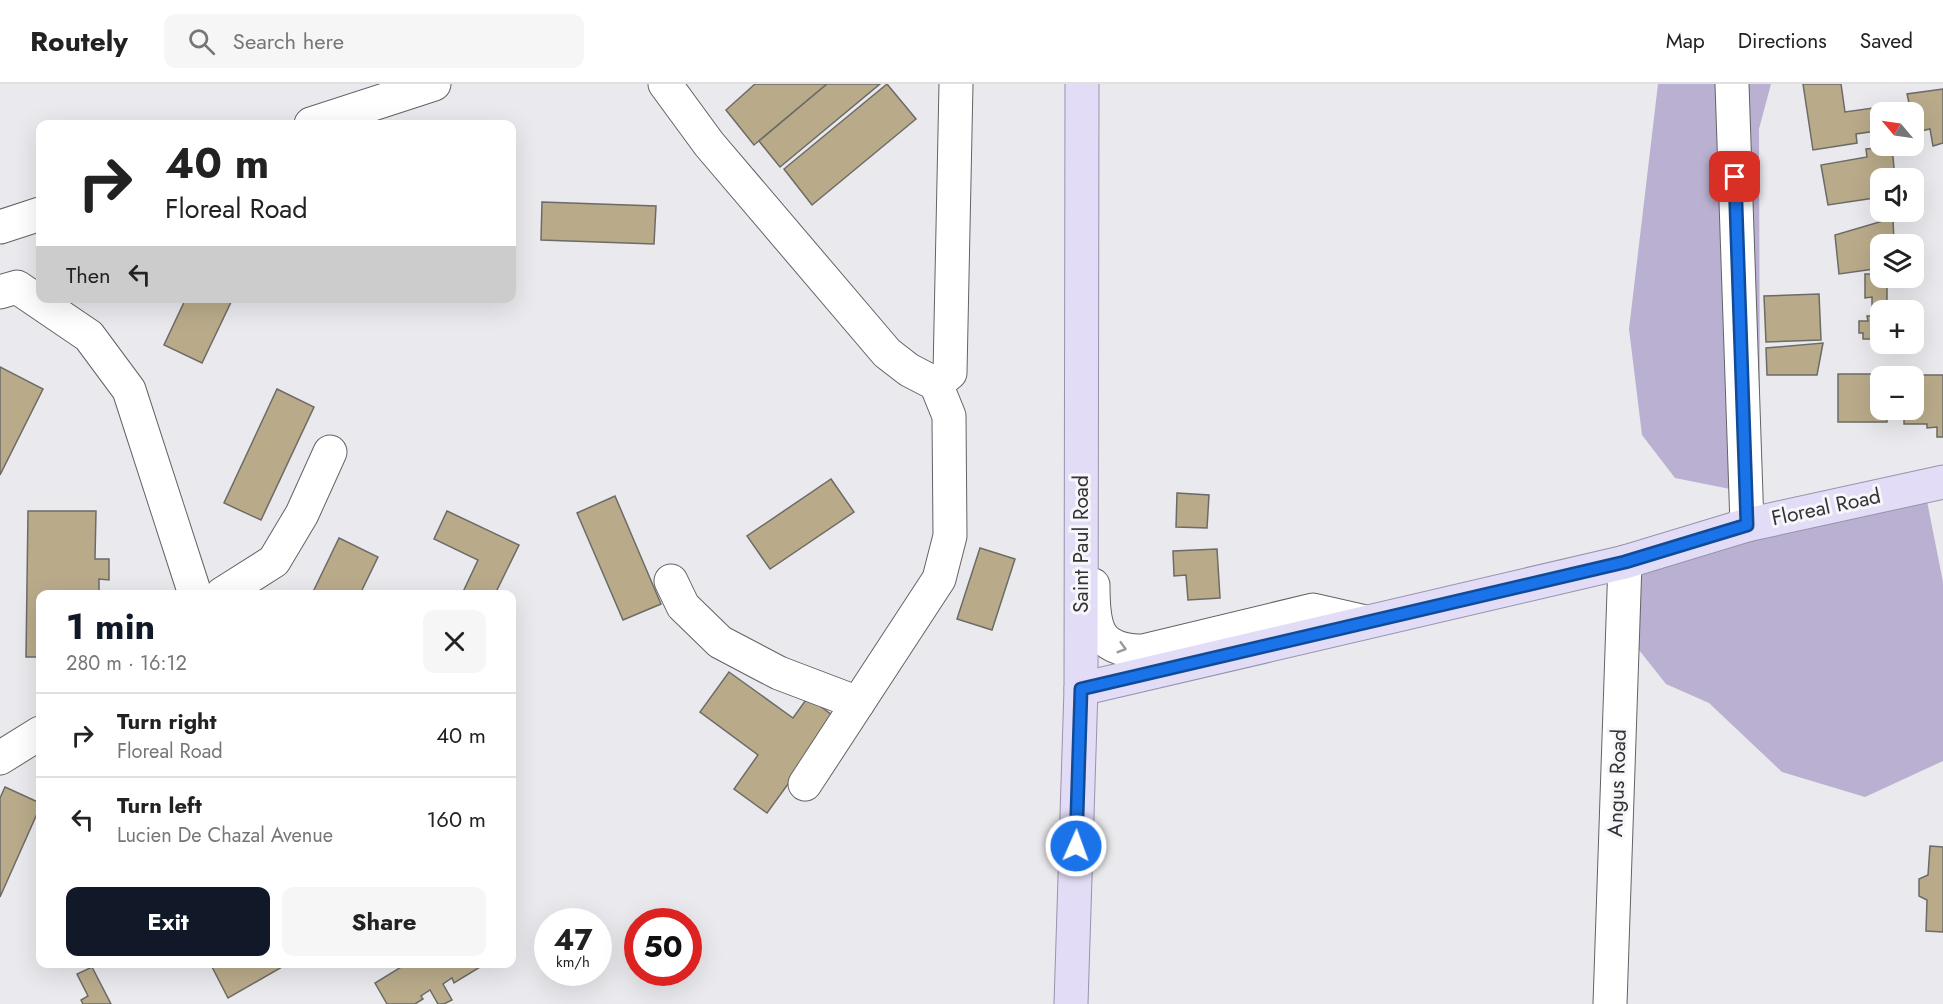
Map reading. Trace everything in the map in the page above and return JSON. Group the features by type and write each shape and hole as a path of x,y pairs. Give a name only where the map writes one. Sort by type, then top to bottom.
{"main road":[{"name":"Saint Paul Road","path":"1071,1004 1081,689 1082,84"},
{"name":"Floreal Road","path":"1081,689 1625,562 1747,525 1943,482"}],"street":[{"path":"665,84 710,144 887,353 909,370 936,384 949,416 950,536 939,579 805,784"},
{"path":"936,384 950,373 956,84"},
{"path":"1731,84 1747,525"},
{"path":"322,120 413,87"},
{"path":"0,227 36,215"},
{"path":"0,292 17,286 36,299"},
{"path":"41,303 89,336 129,390 194,590"},
{"path":"228,590 274,561 302,514 330,452"},
{"path":"1081,459 1094,495 1093,616 1101,635 1112,645 1128,651 1143,651 1313,610 1366,622"},
{"name":"Angus Road","path":"1610,1004 1625,562"},
{"path":"670,581 683,606 720,642 779,673 858,703"},
{"path":"0,758 36,736"}],"shaded area":[{"path":"1658,84 1771,84 1759,129 1760,444 1745,492 1675,478 1642,435 1629,329"},
{"path":"1926,496 1943,582 1943,761 1865,797 1782,772 1709,703 1666,684 1623,630 1632,576 1747,525"}],"building":[{"path":"755,84 827,84 754,145 726,110"},
{"path":"827,84 880,84 780,167 759,141"},
{"path":"887,84 916,119 812,205 784,169"},
{"path":"1803,84 1841,84 1845,112 1870,108 1870,132 1856,134 1857,143 1813,150"},
{"path":"1943,89 1943,143 1933,146 1930,129 1924,130 1924,102 1909,102 1907,94"},
{"path":"1866,149 1870,149 1870,156 1893,156 1894,168 1870,168 1870,199 1828,205 1821,165 1867,157"},
{"path":"542,202 656,206 654,244 541,240"},
{"path":"1879,222 1893,222 1894,234 1870,234 1870,270 1839,274 1835,235"},
{"path":"1865,274 1870,274 1870,288 1887,288 1887,300 1865,298"},
{"path":"1819,294 1821,340 1766,342 1764,296"},
{"path":"184,303 231,303 202,363 164,345"},
{"path":"1867,316 1870,316 1870,339 1863,339 1863,333 1859,333 1859,321 1868,321"},
{"path":"1823,343 1817,375 1767,375 1766,348"},
{"path":"0,367 43,389 0,475"},
{"path":"1838,374 1870,374 1870,420 1887,420 1887,422 1838,422"},
{"path":"1924,375 1943,375 1943,437 1937,437 1937,427 1927,428 1927,424 1904,424 1904,420 1924,420"},
{"path":"277,389 314,407 261,520 224,503"},
{"path":"831,479 854,512 770,569 747,536"},
{"path":"1177,493 1209,495 1207,528 1176,527"},
{"path":"615,496 661,604 623,620 577,513"},
{"path":"28,511 96,511 95,559 109,559 109,580 99,579 99,590 36,590 36,657 26,657"},
{"path":"447,511 519,545 497,590 464,590 478,560 434,539"},
{"path":"339,538 378,557 362,590 314,590"},
{"path":"980,548 1015,559 992,630 957,619"},
{"path":"1217,549 1220,598 1188,600 1186,575 1174,576 1173,551"},
{"path":"729,672 793,718 808,697 836,718 767,813 734,789 758,755 700,712"},
{"path":"5,787 36,801 36,816 0,897 0,798"},
{"path":"1930,846 1943,847 1943,932 1926,931 1927,900 1919,896 1919,879 1928,875"},
{"path":"93,968 111,1004 83,1004 81,1000 88,996 77,974"},
{"path":"213,968 280,968 228,998"},
{"path":"400,968 478,968 454,983 452,978 443,984 452,1000 444,1004 438,1004 430,990 421,996 423,999 415,1004 387,1004 375,983"}],"route":[{"path":"1076,846 1081,689 1625,562 1747,525 1735,177"}]}
